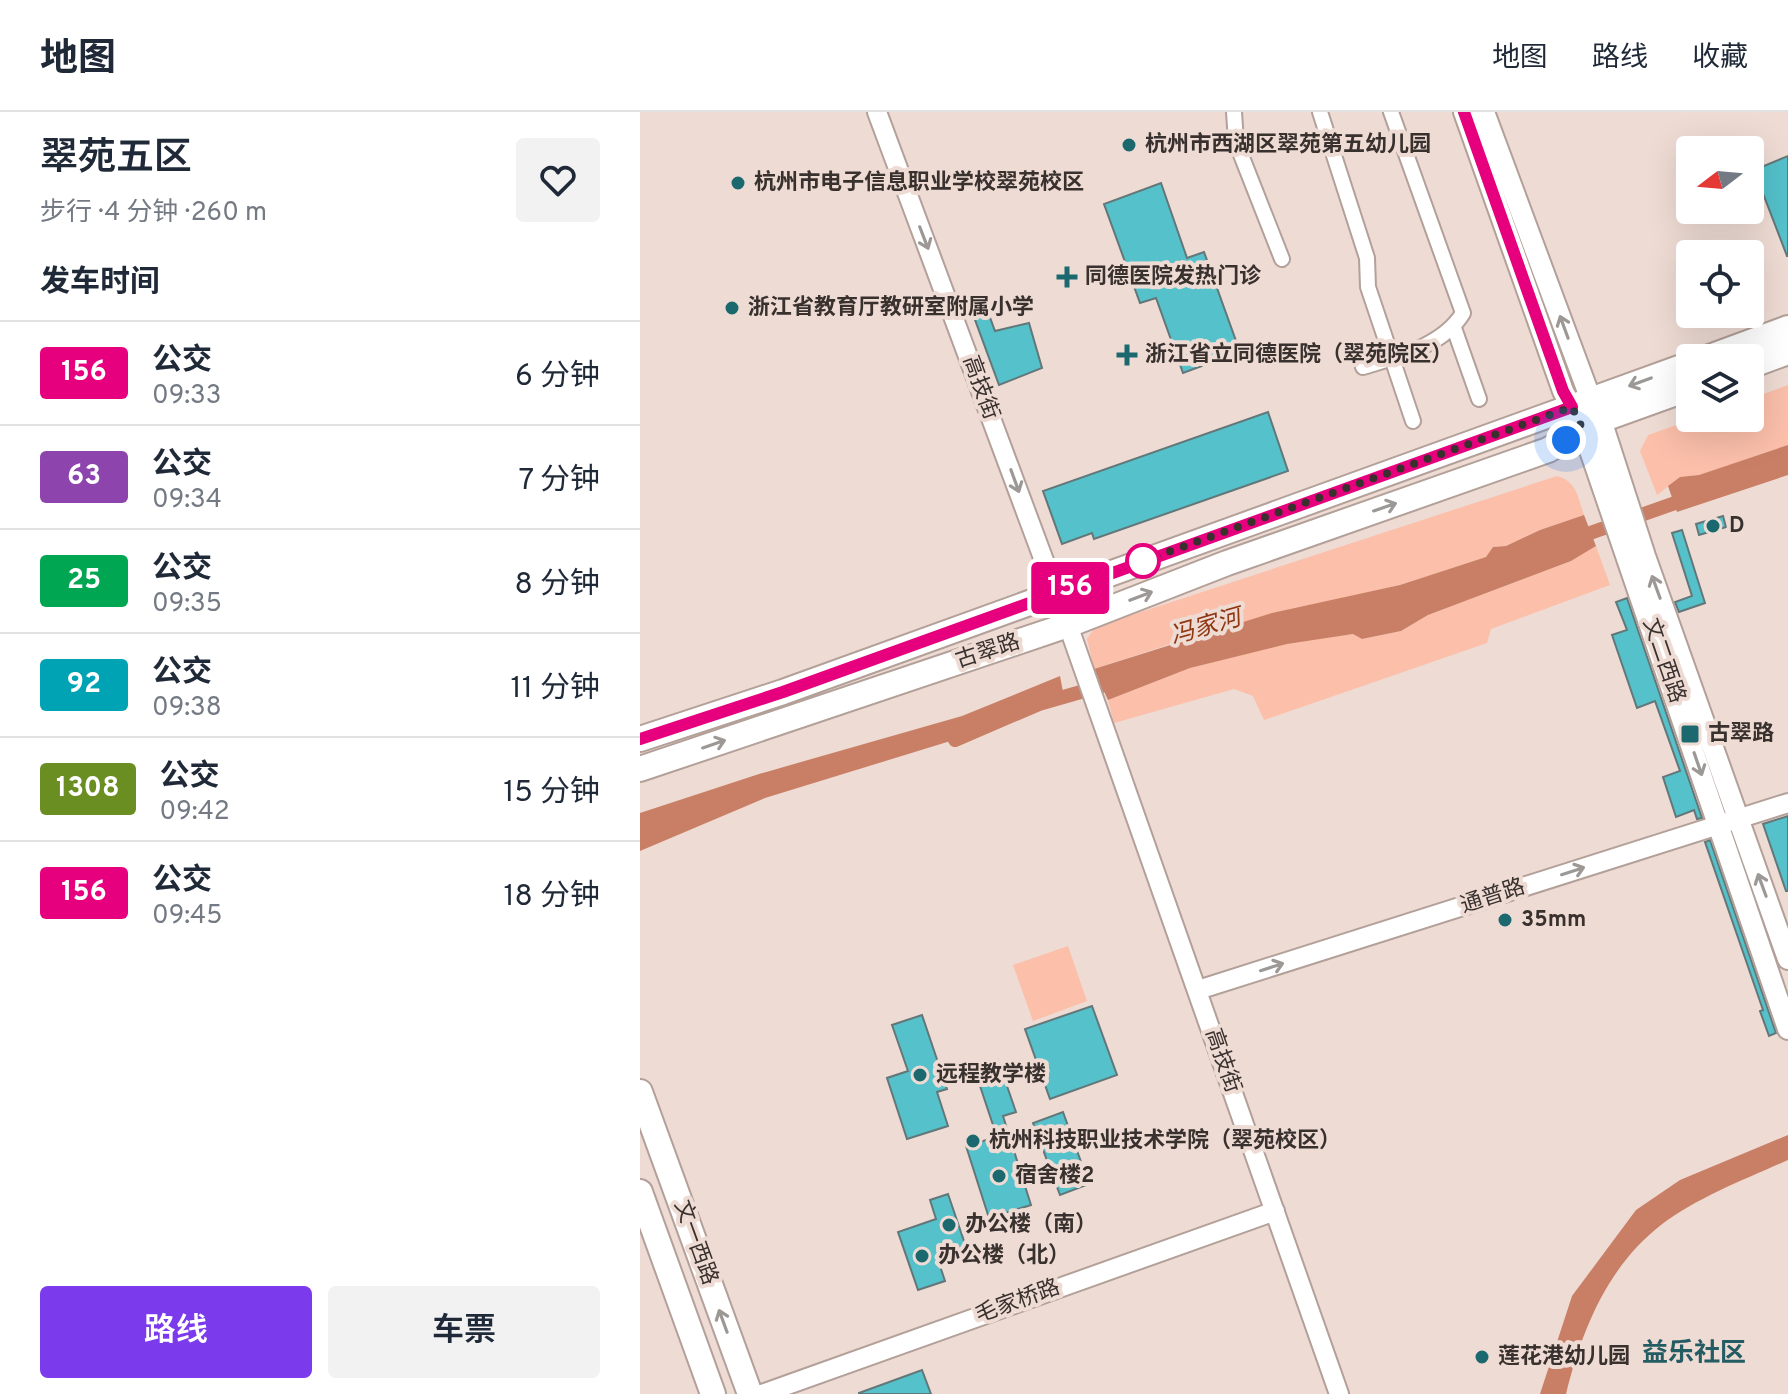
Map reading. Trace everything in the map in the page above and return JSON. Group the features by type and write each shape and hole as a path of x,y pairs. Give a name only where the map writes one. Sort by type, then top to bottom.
{"main road":[{"path":"1464,112 1563,391 1587,414"},
{"path":"1484,112 1587,414"},
{"path":"1745,344 1788,328"},
{"path":"1764,361 1788,352"},
{"name":"古翠路","path":"640,769 1068,625 1227,563 1548,450 1587,414 1676,371"},
{"name":"古翠路","path":"640,739 783,692 1056,593 1587,414 1676,392"},
{"name":"文二西路","path":"1587,414 1729,822 1788,1029"},
{"name":"文二西路","path":"1729,822 1788,959"},
{"name":"文一西路","path":"640,1092 750,1394"},
{"name":"文一西路","path":"640,1192 713,1394"}],"street":[{"name":"高技街","path":"877,112 1105,727 1339,1394"},
{"path":"1234,112 1236,142 1282,259"},
{"path":"1320,112 1367,258 1368,287 1413,421"},
{"path":"1363,367 1423,346 1454,328 1463,313 1391,112"},
{"path":"1454,328 1479,399"},
{"name":"通普路","path":"1198,990 1788,803"},
{"name":"毛家桥路","path":"762,1394 1275,1211"}],"shaded area":[{"path":"1788,385 1788,445 1699,475 1680,477 1657,495 1640,451 1648,435 1676,425 1676,432 1764,432 1764,394"},
{"path":"1788,445 1788,475 1677,512 1668,486 1680,477 1699,475"},
{"path":"1557,476 1573,486 1584,515 1506,546 1493,547 1486,557 1400,585 1213,630 1094,669 1087,639 1095,627"},
{"path":"1584,515 1596,546 1571,561 1428,615 1401,631 1362,639 1353,634 1287,644 1190,668 1108,700 1094,669 1272,613 1400,585 1486,557 1493,547 1506,546"},
{"path":"1596,546 1610,585 1491,629 1487,643 1264,720 1253,696 1234,689 1114,723 1108,700 1190,668 1287,643 1353,634 1363,639 1401,631 1428,615 1571,561"},
{"path":"1060,676 1064,697 1039,704 970,735 765,798 640,851 640,813 759,774 962,716"},
{"path":"1068,946 1087,1001 1033,1021 1013,965"},
{"path":"1788,1135 1788,1160 1691,1206 1661,1225 1642,1242 1611,1280 1599,1301 1580,1346 1566,1394 1540,1394 1572,1296 1636,1210 1680,1180"}],"building":[{"path":"1788,156 1788,256 1764,196 1764,166"},
{"path":"1161,183 1187,258 1204,252 1240,352 1183,373 1156,298 1140,303 1104,204"},
{"path":"988,312 995,331 1029,323 1042,368 999,385 974,317"},
{"path":"1268,412 1288,471 1094,539 1092,533 1062,544 1043,491"},
{"name":"D","path":"1723,516 1726,527 1699,535 1696,524"},
{"path":"1682,530 1705,603 1679,612 1675,602 1692,596 1672,533"},
{"path":"1627,598 1702,818 1697,819 1694,810 1676,817 1663,777 1680,771 1655,701 1637,708 1612,635 1627,630 1616,602"},
{"path":"1788,816 1788,891 1786,891 1763,824"},
{"path":"1710,840 1776,1033 1769,1036 1760,1011 1763,1010 1705,842"},
{"path":"1092,1006 1117,1075 1050,1099 1025,1029"},
{"name":"远程教学楼","path":"922,1015 947,1089 937,1092 948,1126 907,1139 887,1078 908,1071 892,1025"},
{"name":"宿舍楼2","path":"998,1060 1016,1112 1003,1116 1031,1205 989,1218 966,1146 997,1137 974,1068"},
{"path":"1063,1112 1089,1184 1060,1195 1033,1123"},
{"path":"948,1194 967,1250 938,1260 945,1281 918,1290 898,1232 936,1219 930,1200"},
{"path":"922,1370 931,1394 859,1394 859,1393"}],"waterway":[{"name":"冯家河","path":"1576,538 1692,497"},
{"name":"冯家河","path":"955,740 1039,704 1119,681"}],"bus line":[{"name":"156","path":"640,739 783,692 1572,407 1563,391 1464,112"}],"place":[{"name":"杭州市西湖区翠苑第五幼儿园","path":"1129,145"},
{"name":"杭州市电子信息职业学校翠苑校区","path":"738,183"},
{"name":"同德医院发热门诊","path":"1067,277"},
{"name":"浙江省教育厅教研室附属小学","path":"732,308"},
{"name":"浙江省立同德医院（翠苑院区）","path":"1127,355"},
{"name":"D","path":"1713,526"},
{"name":"古翠路","path":"1690,734"},
{"name":"35mm","path":"1505,920"},
{"name":"远程教学楼","path":"920,1075"},
{"name":"杭州科技职业技术学院（翠苑校区）","path":"973,1141"},
{"name":"宿舍楼2","path":"999,1176"},
{"name":"办公楼（南）","path":"949,1225"},
{"name":"办公楼（北）","path":"922,1256"},
{"name":"莲花港幼儿园","path":"1482,1357"}],"district":[{"name":"益乐社区","path":"1694,1354"}],"route":[{"path":"1143,561 1572,407 1583,430 1566,440"}]}
